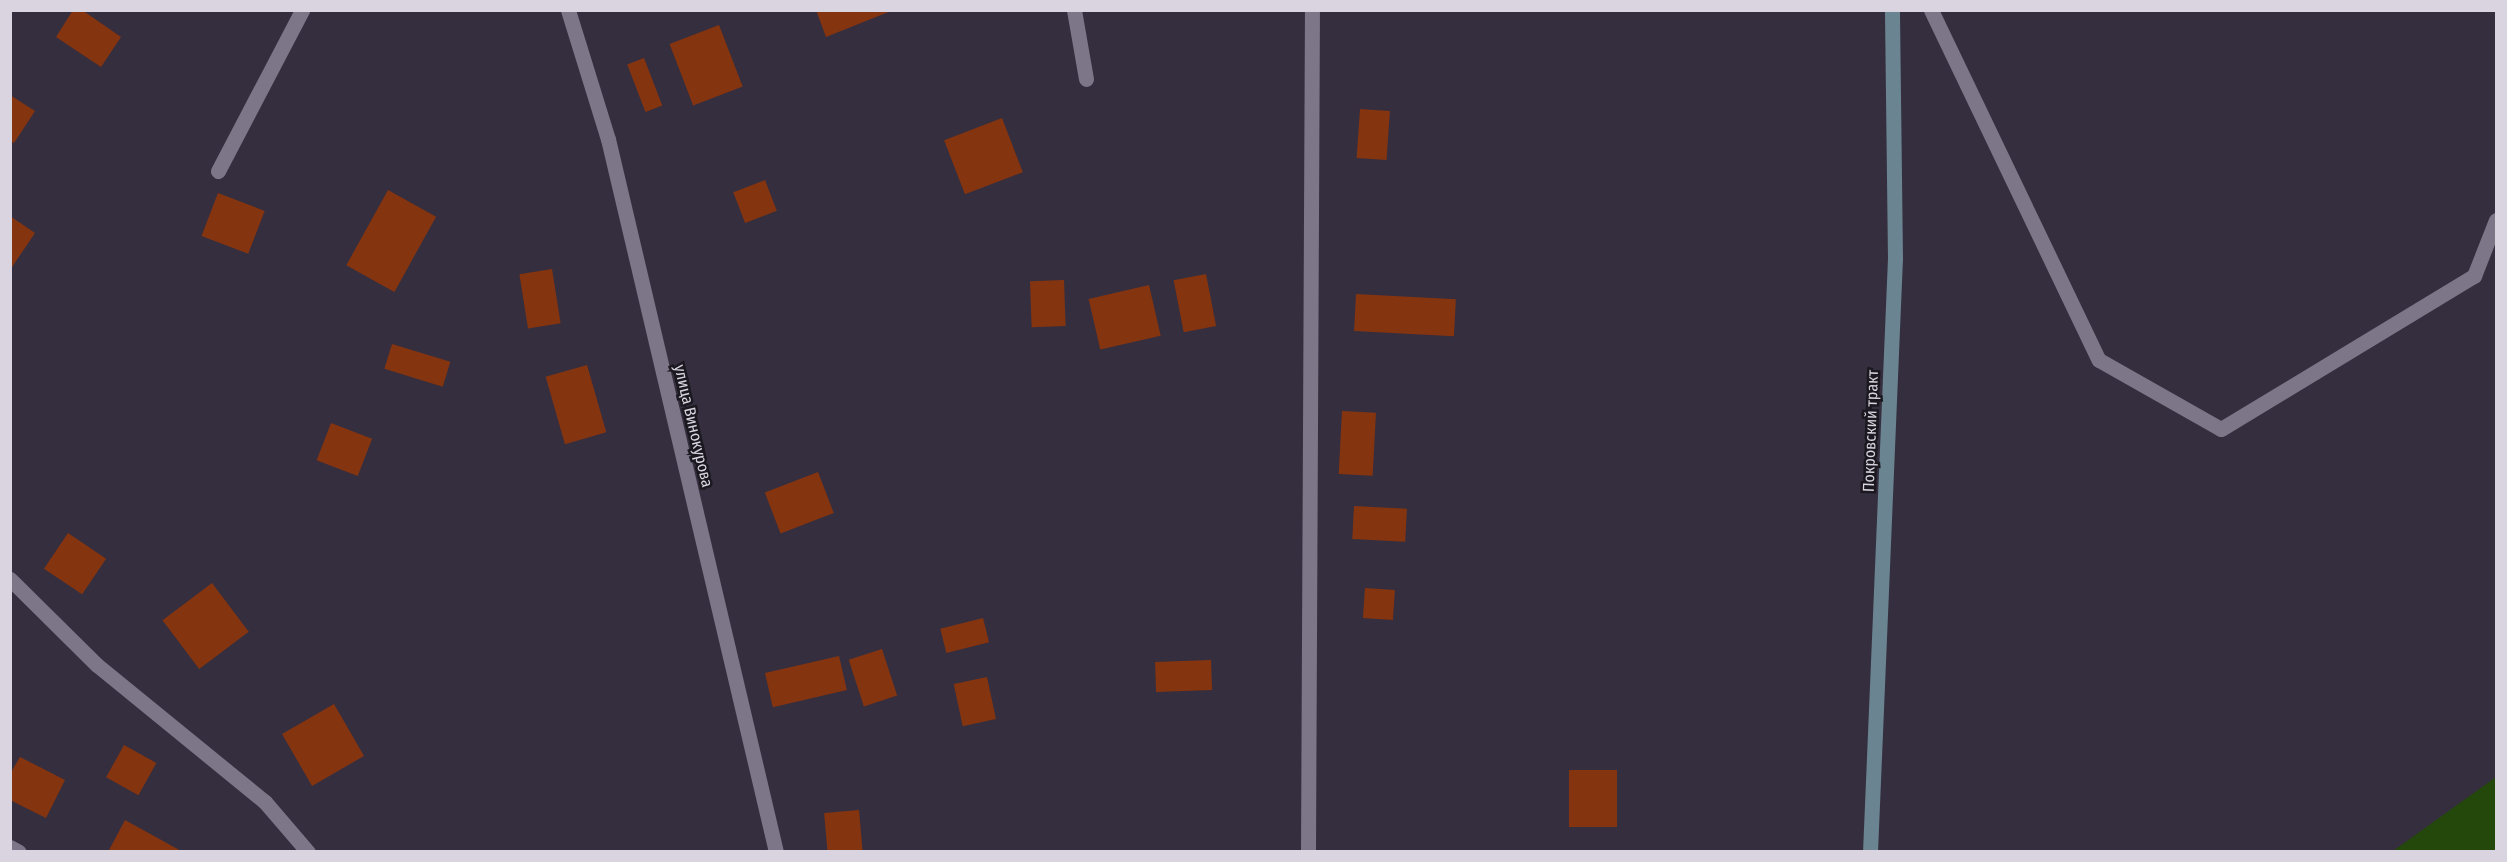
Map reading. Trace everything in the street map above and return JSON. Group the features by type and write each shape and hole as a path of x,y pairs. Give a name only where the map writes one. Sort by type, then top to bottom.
{"main road":[{"name":"Покровский тракт","path":"1870,852 1895,259 1892,10"}],"street":[{"path":"218,171 302,10"},
{"name":"улица Винокурова","path":"568,10 608,139 776,852"},
{"path":"1074,10 1086,79"},
{"path":"1308,852 1312,10"},
{"path":"1931,10 2099,360 2221,429 2474,276 2496,220"},
{"path":"10,579 97,665 265,802 308,852"},
{"path":"10,847 19,852"}],"green space":[{"path":"2496,777 2496,851 2393,851"}],"building":[{"path":"73,10 82,10 121,37 101,67 56,37"},
{"path":"816,10 891,10 891,11 826,37"},
{"path":"719,25 743,87 693,106 670,44"},
{"path":"644,58 662,106 645,112 627,64"},
{"path":"10,95 35,111 14,143 10,141"},
{"path":"1360,109 1390,111 1387,160 1357,158"},
{"path":"1002,118 1023,172 965,194 944,140"},
{"path":"765,180 777,211 745,223 733,192"},
{"path":"388,190 436,217 394,292 346,265"},
{"path":"218,193 265,211 248,254 202,236"},
{"path":"10,216 35,233 10,270"},
{"path":"552,269 561,323 528,328 519,274"},
{"path":"1206,274 1216,326 1184,332 1174,280"},
{"path":"1064,280 1066,326 1032,327 1030,281"},
{"path":"1149,285 1161,336 1100,350 1089,299"},
{"path":"1356,294 1456,299 1454,336 1354,331"},
{"path":"392,344 450,362 443,387 384,369"},
{"path":"587,365 606,432 565,444 546,377"},
{"path":"1342,411 1376,413 1373,476 1339,474"},
{"path":"331,423 372,439 358,476 317,460"},
{"path":"818,472 834,513 781,534 765,492"},
{"path":"1354,506 1407,509 1405,542 1352,539"},
{"path":"68,533 106,559 82,594 44,569"},
{"path":"212,583 249,632 199,669 162,620"},
{"path":"1365,588 1395,590 1393,620 1363,618"},
{"path":"983,618 989,642 946,653 940,629"},
{"path":"882,649 897,696 864,706 849,660"},
{"path":"839,656 847,690 773,707 765,673"},
{"path":"1211,660 1212,690 1156,692 1155,662"},
{"path":"987,677 996,719 963,726 954,684"},
{"path":"334,704 364,756 312,786 282,734"},
{"path":"124,745 156,763 138,795 106,777"},
{"path":"20,757 65,780 46,818 10,800 10,774"},
{"path":"1569,770 1617,770 1617,827 1569,827"},
{"path":"859,810 863,852 828,852 824,813"},
{"path":"125,820 183,852 108,852"}]}
